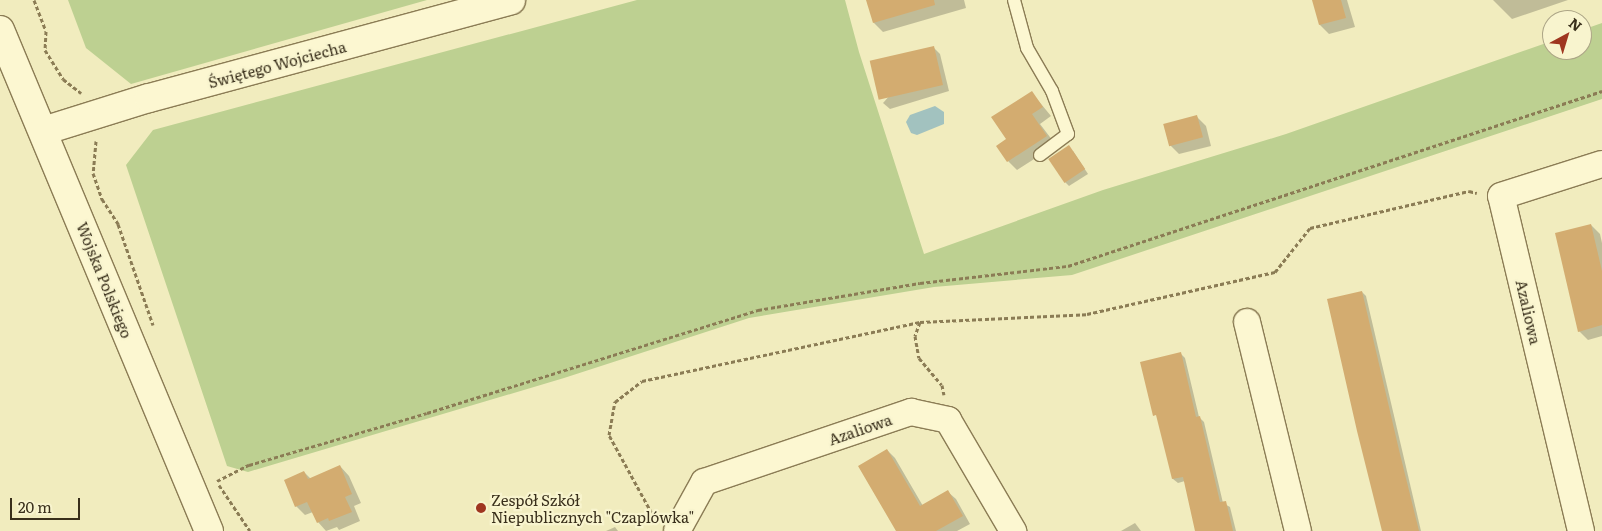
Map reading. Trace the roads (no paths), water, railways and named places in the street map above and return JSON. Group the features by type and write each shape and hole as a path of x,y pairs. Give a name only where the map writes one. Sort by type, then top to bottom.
{"street":[{"name":"Świętego Wojciecha","path":"43,131 92,115 511,0"},
{"name":"Wojska Polskiego","path":"0,30 208,531"},
{"name":"Azaliowa","path":"1581,531 1501,196 1602,164"},
{"path":"1247,322 1298,531"},
{"name":"Azaliowa","path":"666,527 704,482 911,412 948,420 1014,531"}],"lane":[{"path":"1014,0 1027,48 1052,91 1068,134 1040,155"}],"water":[{"path":"935,106 944,112 944,124 917,135 911,133 906,122 910,115"}],"place":[{"name":"Zespół Szkół Niepublicznych \"Czaplówka\"","path":"481,508"}]}
